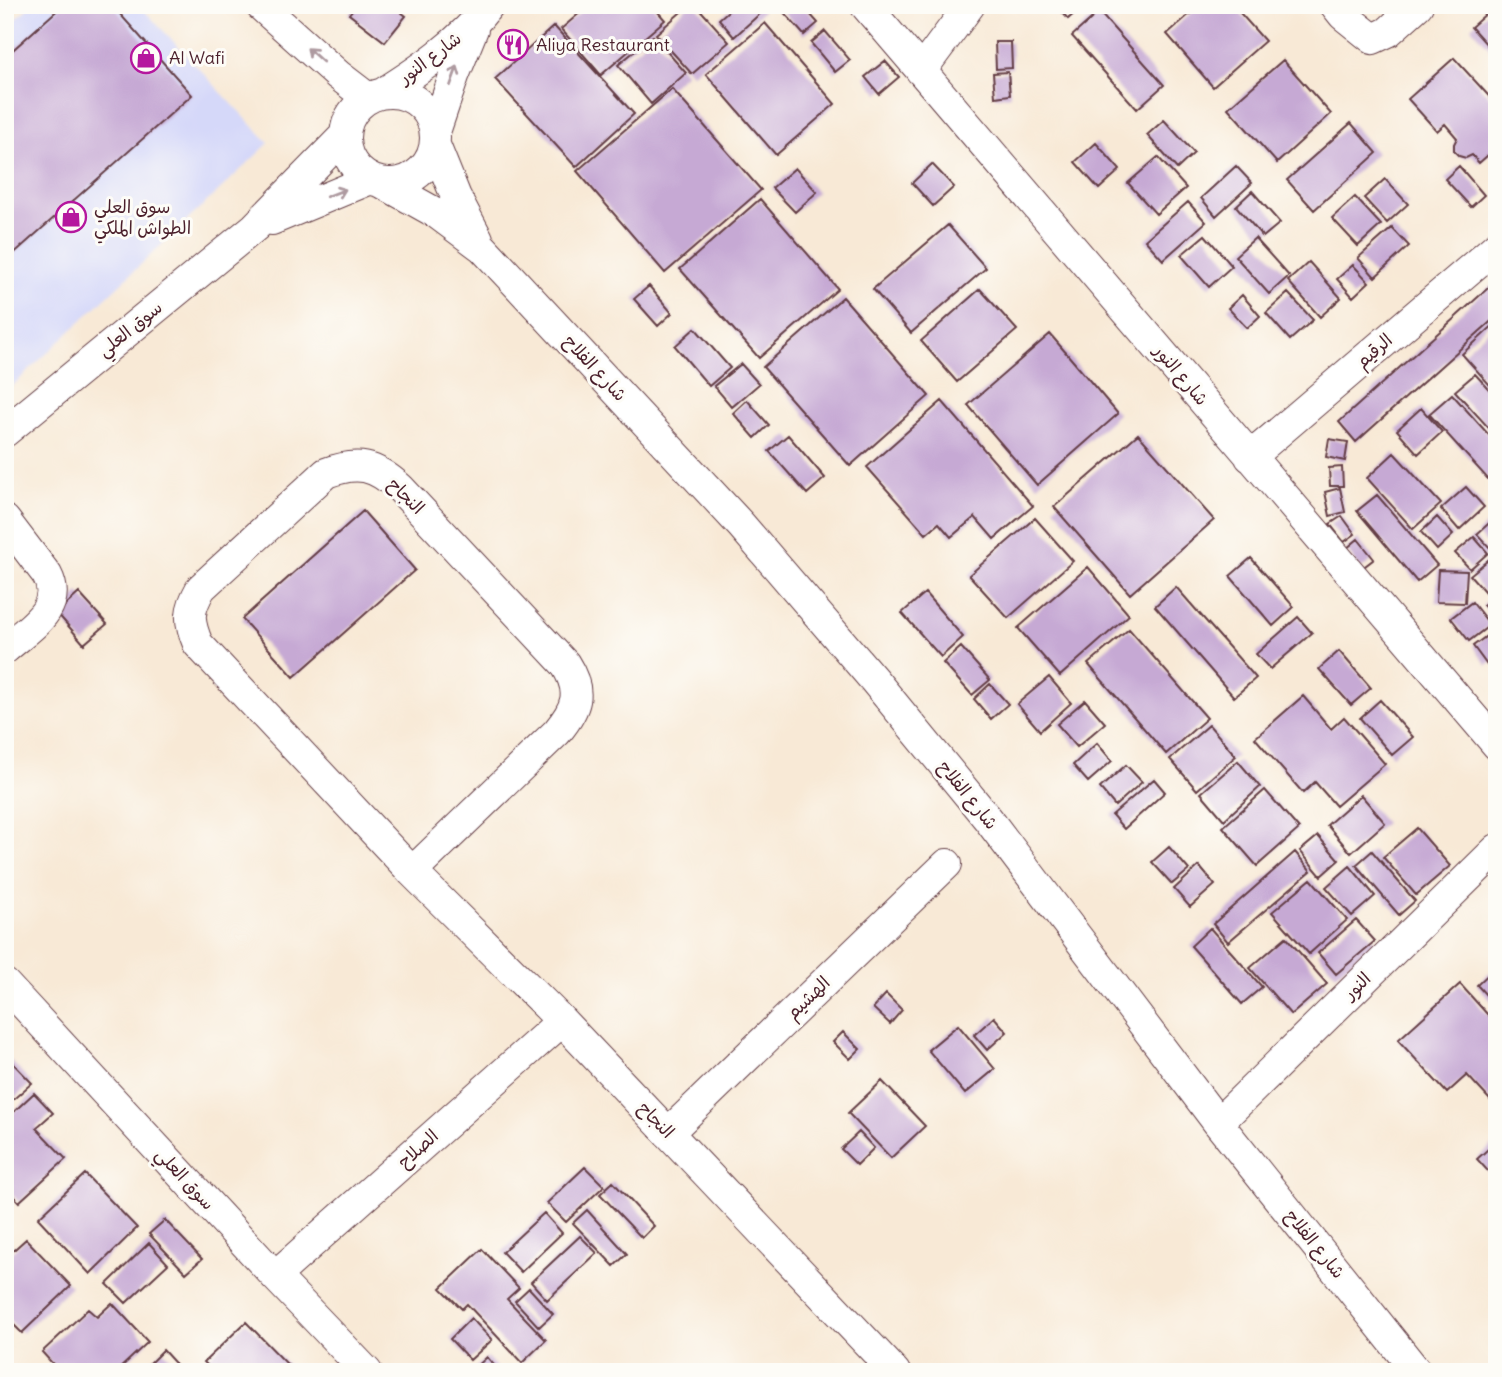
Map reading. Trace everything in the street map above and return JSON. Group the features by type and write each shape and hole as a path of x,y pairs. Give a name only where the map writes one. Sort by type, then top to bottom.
{"street":[{"path":"260,5 338,75 376,96"},
{"name":"شارع النور","path":"865,5 1497,745"},
{"path":"921,71 970,5"},
{"path":"1335,5 1343,15 1373,39 1388,32 1418,5"},
{"name":"شارع النور","path":"376,96 423,66 482,14"},
{"name":"شارع النور","path":"435,138 454,76 482,14"},
{"path":"397,93 411,98 422,106 431,118 435,138 429,161 417,175 402,182 378,181 359,172 346,149 345,135 350,117 376,96 397,93"},
{"name":"سوق العلي","path":"5,432 255,227 345,135"},
{"name":"شارع الفلاح","path":"435,138 456,197 483,248"},
{"name":"شارع الفلاح","path":"378,181 436,213 483,248 741,526 874,680 988,819 1218,1123 1417,1372"},
{"name":"سوق العلي","path":"255,227 378,181"},
{"name":"الرقيم","path":"1250,457 1497,246"},
{"name":"النجاح","path":"412,872 557,732 574,707 576,692 573,677 565,664 400,488 385,474 366,466 345,466 326,473 201,588 191,606 190,626 198,644 412,872 562,1021 895,1372"},
{"path":"5,520 47,575 52,584 53,596 50,607 5,649"},
{"name":"النور","path":"1218,1123 1497,849"},
{"name":"الهشيم","path":"668,1133 947,864"},
{"name":"سوق العلي","path":"5,984 367,1372"},
{"name":"الصلاح","path":"275,1276 562,1021"}],"shaded area":[{"path":"31,5 139,5 269,143 5,393 5,30"}],"building":[{"path":"63,5 112,5 192,95 10,257 5,252 5,57"},
{"path":"356,5 392,5 406,16 385,42 349,14"},
{"path":"589,5 652,5 665,20 601,75 561,29"},
{"path":"689,5 696,5 729,42 692,74 656,34"},
{"path":"735,5 757,5 763,11 734,37 719,19"},
{"path":"786,5 802,5 818,23 804,35 781,9"},
{"path":"1056,5 1084,5 1068,19"},
{"path":"1200,5 1233,5 1265,41 1213,87 1167,34"},
{"path":"1497,5 1497,56 1471,27"},
{"path":"1099,12 1164,85 1137,109 1072,36"},
{"path":"765,23 835,104 776,155 706,74"},
{"path":"554,26 634,114 576,167 495,79"},
{"path":"825,31 850,60 835,72 811,43"},
{"path":"653,36 686,73 651,104 618,65"},
{"path":"995,42 1011,42 1012,68 996,69"},
{"path":"1454,58 1497,105 1497,147 1479,163 1472,155 1466,158 1459,156 1454,151 1457,138 1445,124 1437,131 1408,99"},
{"path":"1283,60 1331,114 1277,163 1228,108"},
{"path":"885,61 899,77 879,94 865,77"},
{"path":"1008,72 1010,95 995,97 993,73"},
{"path":"672,89 761,190 665,273 577,171"},
{"path":"1164,120 1194,153 1177,169 1147,135"},
{"path":"1351,123 1377,153 1314,210 1287,180"},
{"path":"1096,143 1120,170 1099,189 1075,162"},
{"path":"1158,157 1186,188 1156,214 1128,183"},
{"path":"932,164 954,187 933,206 912,183"},
{"path":"1236,166 1252,183 1216,216 1201,198"},
{"path":"1459,166 1484,195 1471,207 1445,179"},
{"path":"795,168 817,192 795,212 772,188"},
{"path":"1385,179 1408,204 1387,223 1364,198"},
{"path":"1252,191 1280,223 1263,237 1236,206"},
{"path":"1355,197 1381,225 1358,246 1332,218"},
{"path":"760,199 838,289 759,358 680,269"},
{"path":"1188,202 1206,222 1163,260 1145,240"},
{"path":"948,225 986,268 911,333 873,289"},
{"path":"1392,228 1409,246 1375,277 1358,258"},
{"path":"1205,235 1232,266 1209,287 1181,255"},
{"path":"1255,238 1289,276 1269,294 1235,256"},
{"path":"1309,262 1341,298 1320,317 1288,281"},
{"path":"1353,265 1369,282 1353,297 1337,279"},
{"path":"1497,280 1497,316 1356,442 1339,422"},
{"path":"649,286 672,313 658,326 634,299"},
{"path":"980,289 1017,330 957,382 921,341"},
{"path":"1288,293 1313,320 1290,340 1266,313"},
{"path":"1242,295 1260,316 1247,328 1228,308"},
{"path":"843,297 929,396 850,466 763,367"},
{"path":"1497,322 1497,393 1462,354"},
{"path":"695,328 730,368 709,386 675,346"},
{"path":"1050,334 1118,414 1037,485 968,405"},
{"path":"741,364 759,384 732,407 714,386"},
{"path":"1475,374 1497,398 1497,437 1455,391"},
{"path":"1452,394 1497,444 1497,489 1429,414"},
{"path":"747,400 769,425 755,438 733,413"},
{"path":"942,401 1033,506 994,539 975,517 951,537 939,523 926,534 867,467"},
{"path":"1421,408 1442,432 1418,454 1397,430"},
{"path":"1138,434 1214,520 1130,594 1054,507"},
{"path":"788,435 825,478 807,494 769,451"},
{"path":"1329,439 1348,442 1345,461 1326,457"},
{"path":"1394,453 1441,504 1413,529 1367,478"},
{"path":"1342,467 1343,486 1330,486 1329,468"},
{"path":"1466,487 1484,507 1459,530 1441,509"},
{"path":"1340,488 1345,512 1330,516 1325,492"},
{"path":"1377,495 1437,565 1417,582 1357,511"},
{"path":"363,511 415,570 294,677 242,619"},
{"path":"1342,516 1355,534 1344,542 1330,524"},
{"path":"1497,516 1497,548 1493,551 1477,534"},
{"path":"1437,517 1453,535 1437,550 1421,532"},
{"path":"1035,518 1073,561 1008,618 969,575"},
{"path":"1474,537 1488,553 1470,569 1455,553"},
{"path":"1358,539 1374,559 1361,569 1346,549"},
{"path":"1493,556 1497,561 1497,582 1485,592 1470,575"},
{"path":"1251,558 1294,607 1273,626 1230,576"},
{"path":"1088,567 1129,615 1060,676 1018,628"},
{"path":"1438,570 1467,571 1465,603 1436,602"},
{"path":"1176,587 1256,678 1234,697 1155,606"},
{"path":"79,593 107,624 84,644 57,613"},
{"path":"925,593 963,637 941,657 902,613"},
{"path":"1497,593 1497,620 1483,605"},
{"path":"1472,602 1490,625 1469,641 1451,618"},
{"path":"1298,617 1312,633 1270,669 1256,654"},
{"path":"1129,629 1207,718 1166,754 1088,664"},
{"path":"1492,632 1497,639 1497,658 1487,665 1473,646"},
{"path":"961,647 990,680 972,695 943,663"},
{"path":"1339,651 1371,688 1351,705 1319,669"},
{"path":"1049,677 1071,703 1040,731 1017,704"},
{"path":"990,684 1008,704 991,719 974,699"},
{"path":"1303,696 1331,729 1344,717 1385,764 1336,806 1315,782 1303,793 1255,738"},
{"path":"1085,700 1105,723 1077,747 1057,724"},
{"path":"1380,700 1413,737 1392,755 1360,718"},
{"path":"1209,725 1236,756 1197,790 1170,759"},
{"path":"1097,743 1112,761 1088,782 1073,765"},
{"path":"1238,761 1260,787 1224,820 1201,793"},
{"path":"1126,765 1142,782 1115,806 1100,788"},
{"path":"1154,779 1165,792 1124,829 1112,815"},
{"path":"1265,790 1299,829 1257,866 1223,827"},
{"path":"1361,795 1385,823 1351,853 1327,825"},
{"path":"1417,828 1450,866 1416,895 1383,857"},
{"path":"1318,836 1339,860 1321,876 1300,851"},
{"path":"1169,847 1189,870 1172,884 1152,862"},
{"path":"1372,851 1415,901 1399,915 1356,865"},
{"path":"1295,852 1311,871 1228,942 1213,924"},
{"path":"1199,866 1215,885 1190,907 1174,889"},
{"path":"1350,866 1375,896 1352,916 1326,887"},
{"path":"1311,879 1347,920 1309,954 1272,912"},
{"path":"1356,920 1375,941 1336,974 1318,953"},
{"path":"1210,928 1262,987 1242,1004 1191,946"},
{"path":"1286,937 1327,984 1291,1015 1250,968"},
{"path":"1497,966 1497,1007 1477,985"},
{"path":"1460,984 1497,1025 1497,1095 1491,1101 1467,1075 1447,1093 1398,1040"},
{"path":"886,994 902,1010 890,1024 873,1008"},
{"path":"994,1017 1007,1032 987,1050 974,1035"},
{"path":"958,1025 995,1069 965,1094 928,1050"},
{"path":"843,1032 860,1049 850,1059 833,1042"},
{"path":"5,1055 32,1083 8,1104 5,1101"},
{"path":"882,1081 925,1126 891,1158 848,1113"},
{"path":"34,1093 53,1113 36,1128 66,1159 19,1202 5,1187 5,1120"},
{"path":"859,1132 874,1148 857,1165 841,1149"},
{"path":"1497,1141 1497,1181 1477,1159"},
{"path":"585,1167 604,1186 566,1222 547,1203"},
{"path":"85,1174 137,1228 90,1274 38,1218"},
{"path":"613,1182 654,1226 642,1238 600,1194"},
{"path":"587,1210 627,1254 614,1266 573,1223"},
{"path":"544,1213 562,1233 521,1272 502,1252"},
{"path":"165,1220 202,1259 186,1273 149,1234"},
{"path":"580,1236 597,1253 547,1300 531,1282"},
{"path":"26,1239 71,1286 22,1333 5,1316 5,1258"},
{"path":"149,1243 168,1264 126,1303 107,1284"},
{"path":"482,1249 519,1288 507,1299 546,1340 522,1363 467,1304 462,1309 441,1288"},
{"path":"529,1288 553,1314 539,1327 515,1301"},
{"path":"112,1303 148,1342 116,1372 60,1372 42,1352 88,1309 97,1317"},
{"path":"471,1318 492,1340 470,1360 450,1339"},
{"path":"246,1322 288,1365 281,1372 214,1372 204,1362"},
{"path":"163,1350 183,1372 141,1372"},
{"path":"487,1357 500,1372 471,1372"}],"place":[{"name":"Aliya Restaurant","path":"513,45"},
{"name":"Al Wafi","path":"146,58"},
{"name":"سوق العلي الطواش الملكي","path":"71,217"}]}
